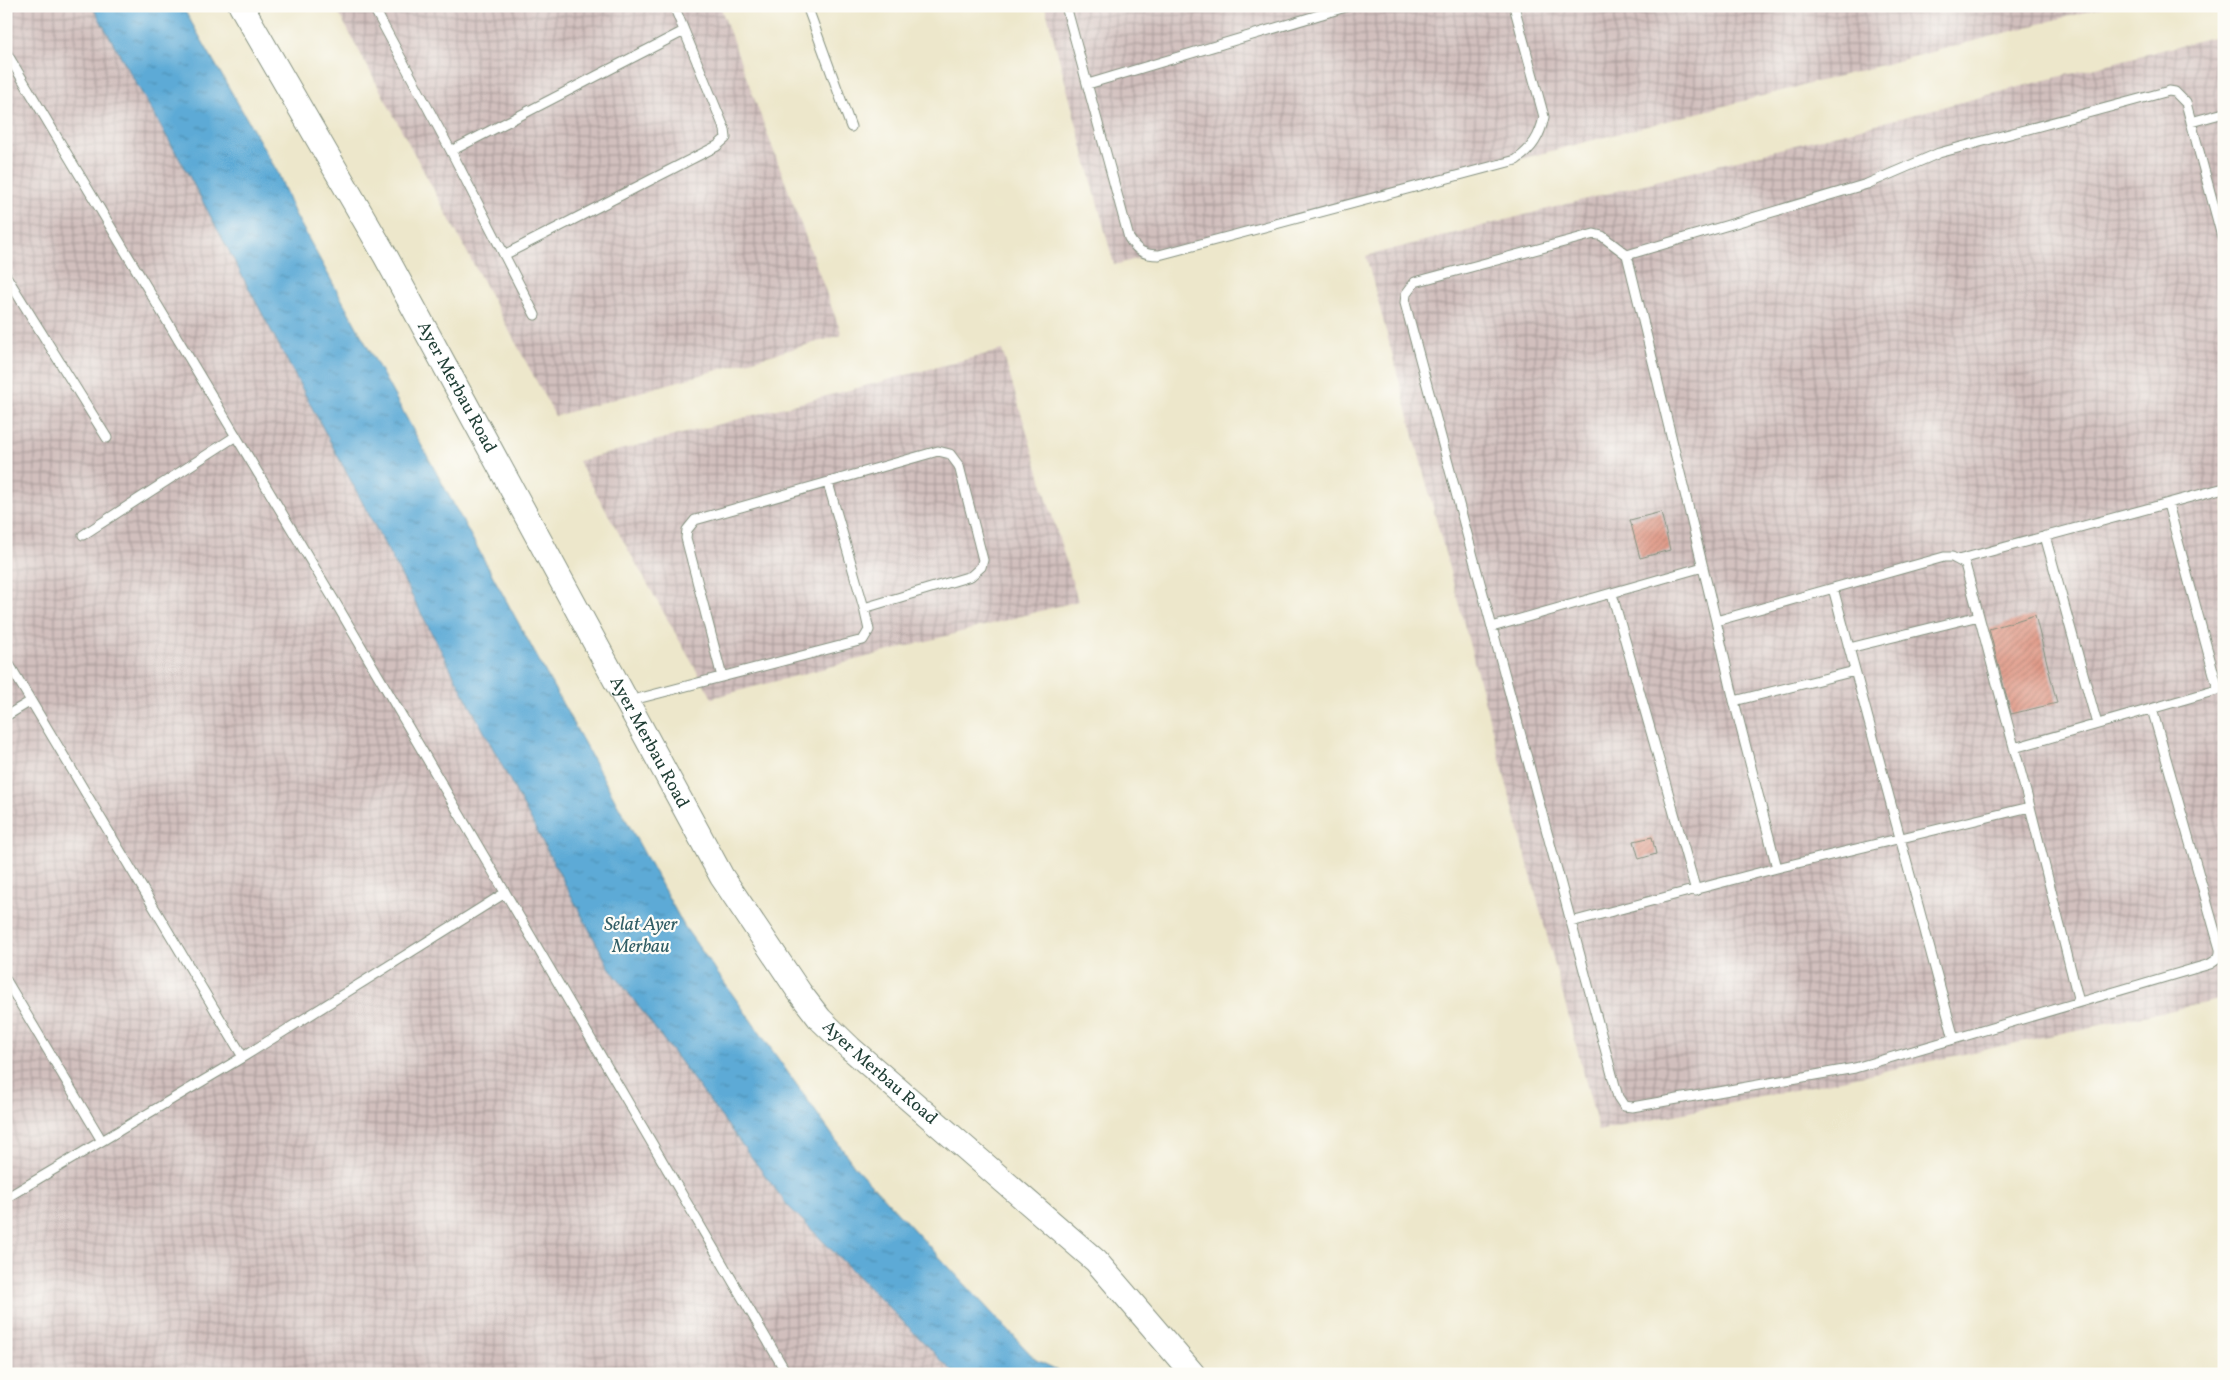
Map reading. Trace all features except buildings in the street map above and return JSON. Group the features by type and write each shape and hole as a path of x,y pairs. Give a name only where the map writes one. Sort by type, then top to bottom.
{"street":[{"name":"Ayer Merbau Road","path":"241,6 386,258 722,877 800,993 820,1019 850,1048 1089,1255 1193,1374"}],"lane":[{"path":"373,6 451,150 535,315"},
{"path":"504,255 723,142 726,138 725,130 674,6"},
{"path":"807,6 851,127"},
{"path":"1066,6 1129,238 1140,252 1149,255 1160,255 1516,160 1533,146 1542,129 1544,117 1514,6"},
{"path":"1088,84 1350,6"},
{"path":"451,150 684,31"},
{"path":"6,52 236,436 787,1374"},
{"path":"1627,255 1867,184 1939,153 2159,93 2175,92 2186,103 2224,244"},
{"path":"2191,122 2224,113"},
{"path":"1776,868 1627,255 1602,236 1594,234 1415,282 1406,294 1405,303 1618,1097 1624,1106 1628,1107 1855,1068 2210,964 2220,956 2220,949 2152,708"},
{"path":"6,276 107,438"},
{"path":"83,535 236,436"},
{"path":"722,677 686,538 690,524 695,520 938,451 950,454 959,466 983,560 981,567 971,576 864,608"},
{"path":"626,702 863,640 869,630 828,483"},
{"path":"1958,560 2224,488"},
{"path":"2014,748 2221,688 2168,504"},
{"path":"2045,536 2097,724"},
{"path":"1716,621 1944,558 1958,560 1965,564 2030,807 2079,1002"},
{"path":"1492,627 1703,567"},
{"path":"1833,588 1954,1039"},
{"path":"1612,594 1696,890"},
{"path":"1849,648 1979,616"},
{"path":"6,659 243,1057"},
{"path":"1734,701 1855,671"},
{"path":"6,716 31,701"},
{"path":"1571,922 1776,868 2030,807"},
{"path":"6,1198 243,1057 505,893"},
{"path":"6,980 102,1141"}],"shaded area":[{"path":"6,6 92,6 187,172 609,967 788,1206 955,1374 6,1374"},
{"path":"335,6 720,6 842,335 555,416"},
{"path":"1045,6 2108,6 1114,265"},
{"path":"2224,34 2224,999 1599,1131 1366,256"},
{"path":"1002,350 1078,601 712,698 578,461"}],"water":[{"name":"Selat Ayer Merbau","path":"92,6 182,6 278,173 294,212 684,926 855,1167 1036,1360 1066,1374 955,1374 788,1206 609,967 187,172"}]}
